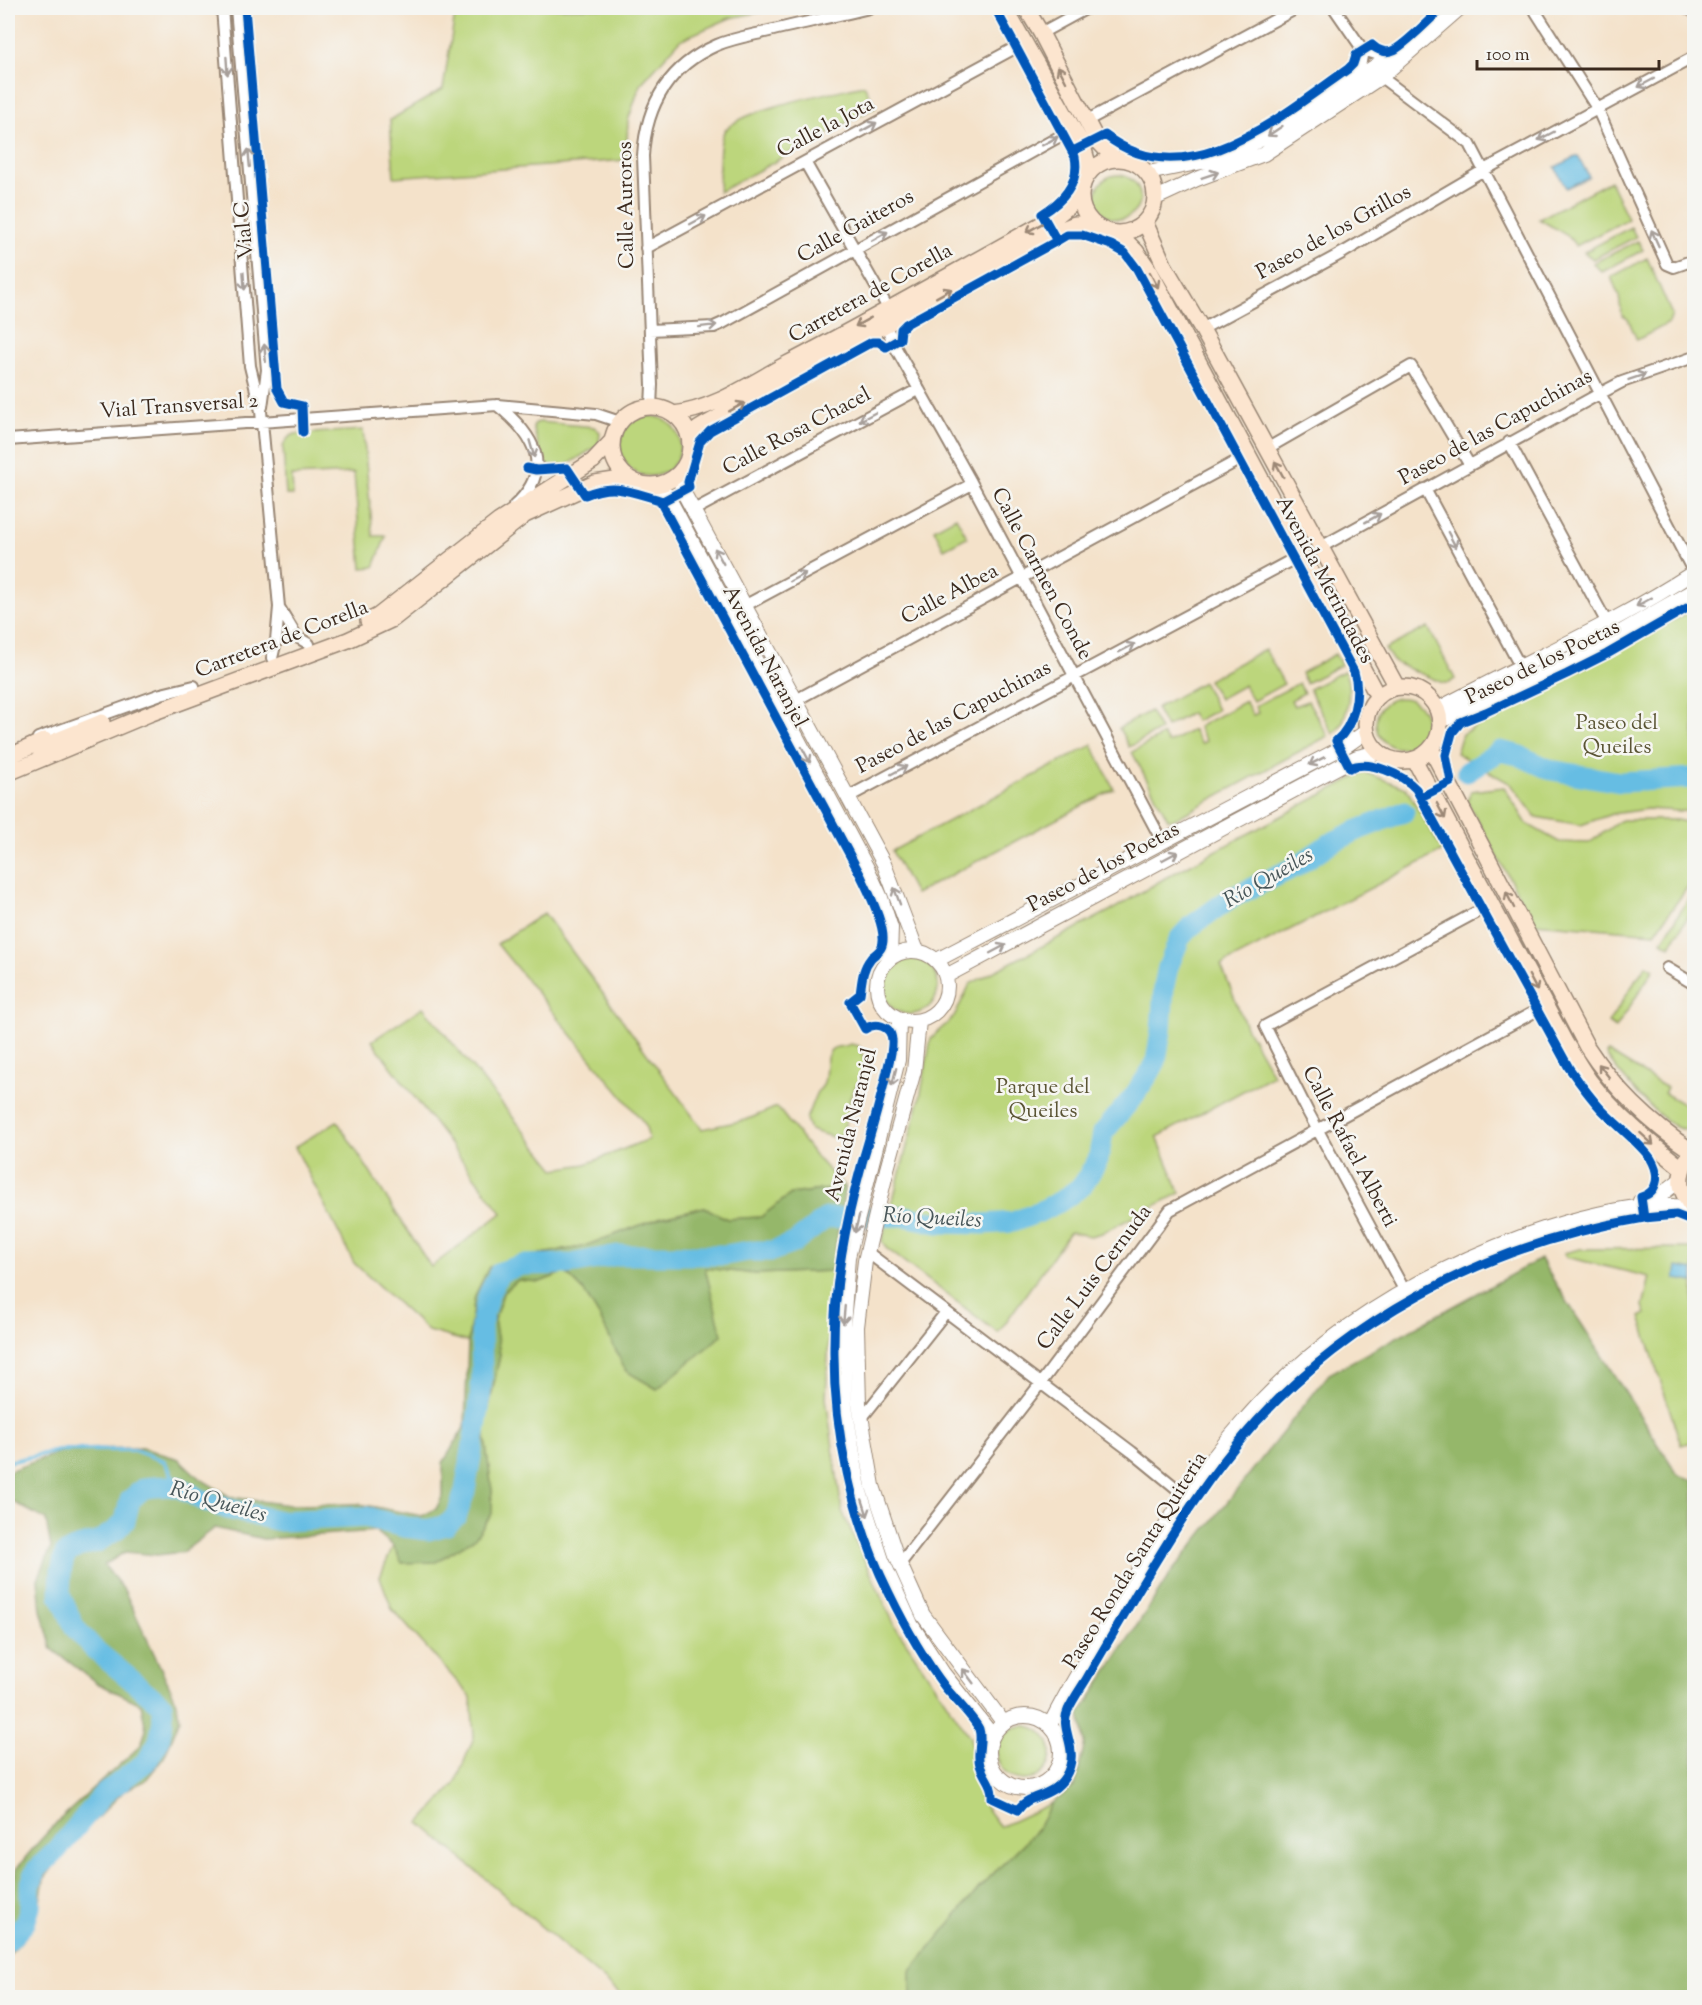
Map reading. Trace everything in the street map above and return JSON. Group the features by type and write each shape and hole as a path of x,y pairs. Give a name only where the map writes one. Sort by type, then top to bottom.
{"main road":[{"path":"1005,8 1024,43 1080,125 1115,159"},
{"path":"1026,8 1041,33 1080,125 1090,171"},
{"path":"1115,159 1128,160 1139,165 1148,173 1154,185 1156,198 1153,211 1145,222 1138,228 1119,234 1105,231 1092,224 1083,210 1081,194 1082,186 1090,171 1102,163 1115,159"},
{"name":"Carretera de Corella","path":"673,414 694,410 730,394 1058,215 1081,194"},
{"name":"Avenida Merindades","path":"1145,222 1164,265 1202,328 1397,687"},
{"name":"Carretera de Corella","path":"690,440 698,429 708,423 1059,230 1075,224 1092,224"},
{"name":"Avenida Merindades","path":"1119,234 1136,251 1150,272 1378,697"},
{"path":"651,407 662,408 673,414 681,420 690,440 687,462 678,475 655,486 640,484 628,478 616,465 612,450 616,428 620,422 632,412 651,407"},
{"name":"Carretera de Corella","path":"8,762 194,686 378,616 499,521 540,493 572,476 612,442"},
{"name":"Carretera de Corella","path":"8,772 149,714 348,640 393,619 525,515 595,483 628,478"},
{"path":"1397,687 1409,687 1421,691 1431,699 1439,715 1440,731 1431,749 1414,759 1396,760 1379,752 1371,742 1366,730 1366,718 1370,706 1387,690 1397,687"},
{"path":"8,757 73,729 76,724"},
{"path":"1431,749 1587,1047 1601,1068 1636,1108 1671,1138 1694,1152 1681,1174"},
{"path":"1414,759 1566,1044 1590,1081 1618,1113 1658,1149 1681,1174 1684,1198 1695,1211"}],"street":[{"name":"Vial C","path":"222,8 250,366 262,416 279,606 272,658"},
{"name":"Vial C","path":"236,8 267,370 262,416"},
{"name":"Calle Auroros","path":"651,407 643,156 644,133 657,99 673,75 690,60 719,44 869,8"},
{"path":"1041,33 1087,8"},
{"name":"Calle Gaiteros","path":"650,330 714,327 1297,8"},
{"path":"1334,8 1363,50 1389,58"},
{"path":"1148,173 1202,162 1239,150 1266,137 1389,58 1451,8"},
{"path":"1156,198 1197,179 1264,154 1381,76 1460,8"},
{"path":"1689,8 1695,11"},
{"path":"1536,12 1597,108 1666,264 1674,267 1695,260"},
{"name":"Calle la Jota","path":"646,248 1024,43"},
{"path":"1348,83 1361,62 1363,50"},
{"name":"Paseo de los Grillos","path":"1202,328 1344,252 1484,170 1695,57"},
{"path":"1381,76 1470,144 1694,572"},
{"path":"805,162 888,308"},
{"name":"Calle Carmen Conde","path":"886,325 1162,841"},
{"name":"Paseo de las Capuchinas","path":"1321,547 1622,382 1695,357"},
{"path":"1268,448 1411,366 1469,464"},
{"name":"Calle Rosa Chacel","path":"694,510 919,389"},
{"name":"Vial Transversal 2","path":"8,440 262,416 497,405 596,414 620,422"},
{"path":"497,405 522,428 534,450 536,461 532,485 499,521"},
{"path":"1509,442 1607,623"},
{"name":"Calle Albea","path":"796,700 1248,455"},
{"name":"Avenida Naranjel","path":"678,475 683,490 884,864 917,951"},
{"path":"746,605 972,484"},
{"name":"Avenida Naranjel","path":"655,486 667,495 868,870 891,928 890,957"},
{"path":"1425,489 1520,666"},
{"name":"Paseo de las Capuchinas","path":"848,797 1302,555"},
{"name":"Paseo de los Poetas","path":"1439,715 1520,666 1607,623 1694,572"},
{"name":"Paseo de los Poetas","path":"1439,715 1596,646 1695,590"},
{"path":"279,606 297,637 309,644"},
{"name":"Carretera de Corella","path":"8,749 161,694 194,686"},
{"name":"Paseo de los Poetas","path":"937,960 1347,745 1366,730"},
{"name":"Paseo de los Poetas","path":"946,976 1347,762 1379,752"},
{"name":"Calle Rafael Alberti","path":"1401,1284 1317,1129 1265,1026 1475,913"},
{"path":"917,951 929,954 937,960 946,976 945,999 930,1017 919,1021 899,1019 882,1007 877,994 876,981 881,968 890,957 898,952 917,951"},
{"path":"1667,968 1695,984"},
{"name":"Calle Luis Cernuda","path":"900,1564 1040,1384 1170,1210 1545,1006"},
{"name":"Avenida Naranjel","path":"899,1019 898,1060 848,1257 843,1328 845,1406 859,1489 882,1560 911,1624 943,1672 992,1736"},
{"path":"919,1021 914,1071 867,1252 857,1328 859,1404 873,1486 900,1564 922,1615 1003,1722"},
{"name":"Paseo Ronda Santa Quiteria","path":"1046,1723 1181,1492 1217,1444 1275,1380 1319,1340 1401,1284 1466,1251 1564,1217 1641,1201 1662,1194 1681,1174"},
{"name":"Paseo Ronda Santa Quiteria","path":"1046,1723 1182,1502 1242,1422 1278,1384 1313,1354 1372,1309 1418,1282 1476,1253 1564,1223 1640,1207 1675,1206 1695,1211"},
{"path":"867,1252 1181,1492"},
{"path":"861,1419 946,1312"},
{"path":"1029,1716 1046,1723 1058,1736 1061,1749 1059,1765 1050,1778 1037,1786 1021,1788 1005,1782 993,1769 988,1752 992,1736 1003,1722 1016,1717 1029,1716"}],"green space":[{"path":"456,8 781,8 730,18 680,40 640,85 628,121 626,160 394,177 390,120 443,89"},
{"path":"864,85 876,107 719,192 720,144 724,132 733,124 767,109"},
{"path":"1118,175 1127,176 1134,181 1139,188 1139,206 1134,213 1127,218 1118,219 1109,218 1102,213 1097,206 1096,197 1097,188 1102,181 1109,176"},
{"path":"1610,181 1628,219 1576,246 1568,236 1539,219"},
{"path":"1631,227 1636,237 1593,259 1584,252"},
{"path":"1638,241 1643,250 1602,272 1593,263"},
{"path":"1647,258 1672,315 1669,323 1637,340 1628,319 1623,316 1619,296 1611,277"},
{"path":"650,416 671,425 680,446 671,467 650,476 629,467 620,446 629,425"},
{"path":"540,422 594,427 600,432 599,445 567,465 544,466 533,427"},
{"path":"363,430 373,536 386,536 374,567 362,568 354,473 292,476 293,495 286,495 283,447 287,439 295,434"},
{"path":"956,517 967,537 944,549 934,529"},
{"name":"Paseo del Queiles","path":"1694,609 1694,812 1647,809 1612,814 1581,825 1536,817 1511,784 1456,753 1462,734 1517,702"},
{"path":"1428,627 1455,679 1449,683 1443,683 1398,664 1393,661 1385,649"},
{"path":"1265,649 1284,684 1253,701 1244,685 1219,699 1208,680"},
{"path":"1335,654 1341,665 1306,683 1301,673"},
{"path":"1344,671 1348,686 1348,704 1342,722 1333,734 1309,689"},
{"path":"1203,682 1217,710 1196,721 1191,713 1166,727 1156,708"},
{"path":"1299,683 1304,693 1291,700 1294,706 1308,701 1328,736 1175,819 1168,819 1132,752 1163,735 1168,743 1193,730 1201,744 1206,741 1198,727 1245,701 1253,715 1258,713 1255,706"},
{"path":"1401,698 1419,705 1426,723 1419,741 1401,748 1383,741 1376,723 1383,705"},
{"path":"1150,711 1160,730 1129,747 1119,728"},
{"path":"1092,745 1114,789 915,894 892,851"},
{"name":"Parque del Queiles","path":"1364,772 1406,788 1443,851 1221,965 1246,1027 1273,1075 1157,1137 1180,1193 1102,1233 1090,1236 1070,1232 998,1333 886,1248 882,1241 920,1098 931,1038 954,1017 970,984 1117,907 1165,878"},
{"path":"1504,787 1527,824 1559,842 1589,843 1621,820 1677,820 1694,824 1694,878 1655,933 1534,923 1467,801 1471,791"},
{"path":"1694,890 1694,907 1670,946 1662,941"},
{"path":"544,913 702,1129 746,1120 777,1107 816,1157 845,1187 791,1194 761,1217 727,1219 704,1207 662,1217 582,1247 507,1260 489,1267 475,1296 468,1342 428,1331 354,1263 295,1147 337,1121 431,1267 502,1213 372,1041 423,1007 555,1169 586,1164 649,1139 645,1124 497,944"},
{"path":"910,958 925,963 933,971 938,986 933,1001 925,1009 910,1014 895,1009 887,1001 882,986 887,971 895,963"},
{"path":"1646,965 1654,969 1616,1028 1608,1023"},
{"path":"850,1044 859,1046 867,1069 852,1093 842,1135 832,1137 810,1130 806,1119 817,1092 823,1085 829,1052 834,1048"},
{"path":"1608,1052 1667,1088 1664,1093 1694,1110 1694,1129 1676,1127 1658,1114 1621,1074 1607,1056"},
{"path":"845,1187 832,1271 756,1274 705,1268 722,1335 657,1389 626,1371 599,1316 583,1290 565,1272 540,1282 518,1280 503,1293 494,1320 500,1355 484,1430 492,1491 492,1514 474,1539 436,1562 402,1563 393,1546 376,1531 263,1539 215,1528 183,1552 157,1555 125,1552 104,1565 124,1590 174,1696 180,1719 164,1757 145,1781 125,1790 68,1847 44,1879 39,1906 30,1931 8,1956 8,1919 16,1869 58,1821 141,1745 146,1730 141,1704 97,1683 52,1649 41,1610 38,1579 51,1548 46,1520 10,1500 9,1471 69,1449 142,1448 179,1459 199,1478 230,1497 289,1505 359,1504 422,1516 436,1509 443,1495 443,1463 465,1426 468,1342 475,1296 489,1267 507,1260 582,1247 662,1217 704,1207 727,1219 761,1217 791,1194"},
{"path":"1694,1248 1694,1441 1681,1445 1640,1317 1646,1314 1643,1306 1650,1277 1566,1257 1564,1253 1580,1249"},
{"path":"1540,1259 1678,1475 1694,1480 1694,1997 911,1997 911,1971 980,1887 1037,1830 1052,1803 1075,1786 1085,1742 1080,1714 1170,1574 1329,1374"},
{"path":"705,1268 756,1274 832,1271 826,1398 842,1511 895,1626 970,1737 983,1804 1000,1827 1052,1803 1037,1830 980,1887 912,1971 911,1997 624,1997 420,1823 455,1784 474,1737 471,1697 392,1609 380,1577 393,1546 491,1514 492,1491 484,1430 500,1355 494,1320 503,1293 518,1280 540,1282 565,1272 583,1290 599,1316 626,1371"},
{"path":"1024,1726 1034,1728 1043,1734 1049,1743 1051,1753 1049,1763 1043,1772 1034,1778 1024,1780 1014,1778 1005,1772 999,1763 997,1753 999,1743 1005,1734 1014,1728"}],"water":[{"path":"1578,156 1589,177 1566,188 1555,167"},
{"path":"1677,1267 1694,1270 1694,1282 1675,1279"}],"waterway":[{"name":"Río Queiles","path":"1467,772 1500,751 1518,755 1551,770 1620,782 1694,778"},
{"name":"Río Queiles","path":"576,1263 618,1255 725,1255 749,1251 772,1251 794,1243 826,1218 905,1216 938,1223 1013,1222 1061,1201 1082,1186 1098,1160 1103,1133 1133,1097 1156,1061 1164,986 1168,967 1180,938 1190,927 1229,899 1295,867 1329,844 1404,812"},
{"name":"Río Queiles","path":"8,1941 25,1923 30,1907 30,1886 36,1870 57,1850 104,1794 147,1761 159,1741 163,1720 162,1705 94,1649 75,1628 60,1595 61,1571 65,1554 78,1547 97,1542 115,1531 125,1521 130,1500 144,1488 166,1486 179,1487 200,1499 228,1509 280,1521 366,1517 404,1527 428,1530 447,1525 457,1515 465,1491 479,1409 482,1377 481,1325 488,1296 500,1272 522,1265 569,1264"},
{"path":"8,1462 62,1450 134,1450 164,1461 179,1487"}],"cycle path":[{"path":"245,8 277,389 284,402 302,406 303,432"},
{"path":"995,8 1075,157 1075,175 1068,190 1057,203 1042,214 1057,241 1067,235 1082,235 1111,245 1125,253 1137,269 1354,672 1357,690 1354,709 1347,727 1336,741 1350,768 1376,767 1394,774 1416,789 1569,1068 1601,1109 1651,1159 1657,1176 1651,1191 1641,1197 1644,1218 1676,1215 1694,1222"},
{"path":"1073,151 1105,135 1136,152 1168,158 1200,155 1232,144 1293,108 1348,69 1353,64 1356,55 1372,45 1385,51 1399,47 1442,8"},
{"path":"527,468 536,470 567,468 585,495 615,489 663,501 689,487 688,482 700,442 710,431 872,342 879,342 886,347 900,339 901,329 906,324 1057,241"},
{"path":"660,501 861,876 873,901 883,933 881,948 866,966 860,994 850,1002 865,1029 878,1025 886,1028 891,1035 892,1044 891,1056 856,1186 842,1254 836,1300 835,1378 841,1442 855,1505 876,1565 901,1618 922,1653 945,1687 979,1729 979,1760 990,1785 992,1798 1018,1810 1028,1801 1053,1789 1065,1777 1071,1758 1066,1725 1068,1710 1159,1556 1195,1501 1220,1465 1274,1403 1319,1363 1367,1327 1418,1296 1472,1269 1528,1247 1585,1230 1644,1218"},
{"path":"1421,797 1451,782 1446,755 1452,733 1461,722 1607,654 1694,604"}]}
